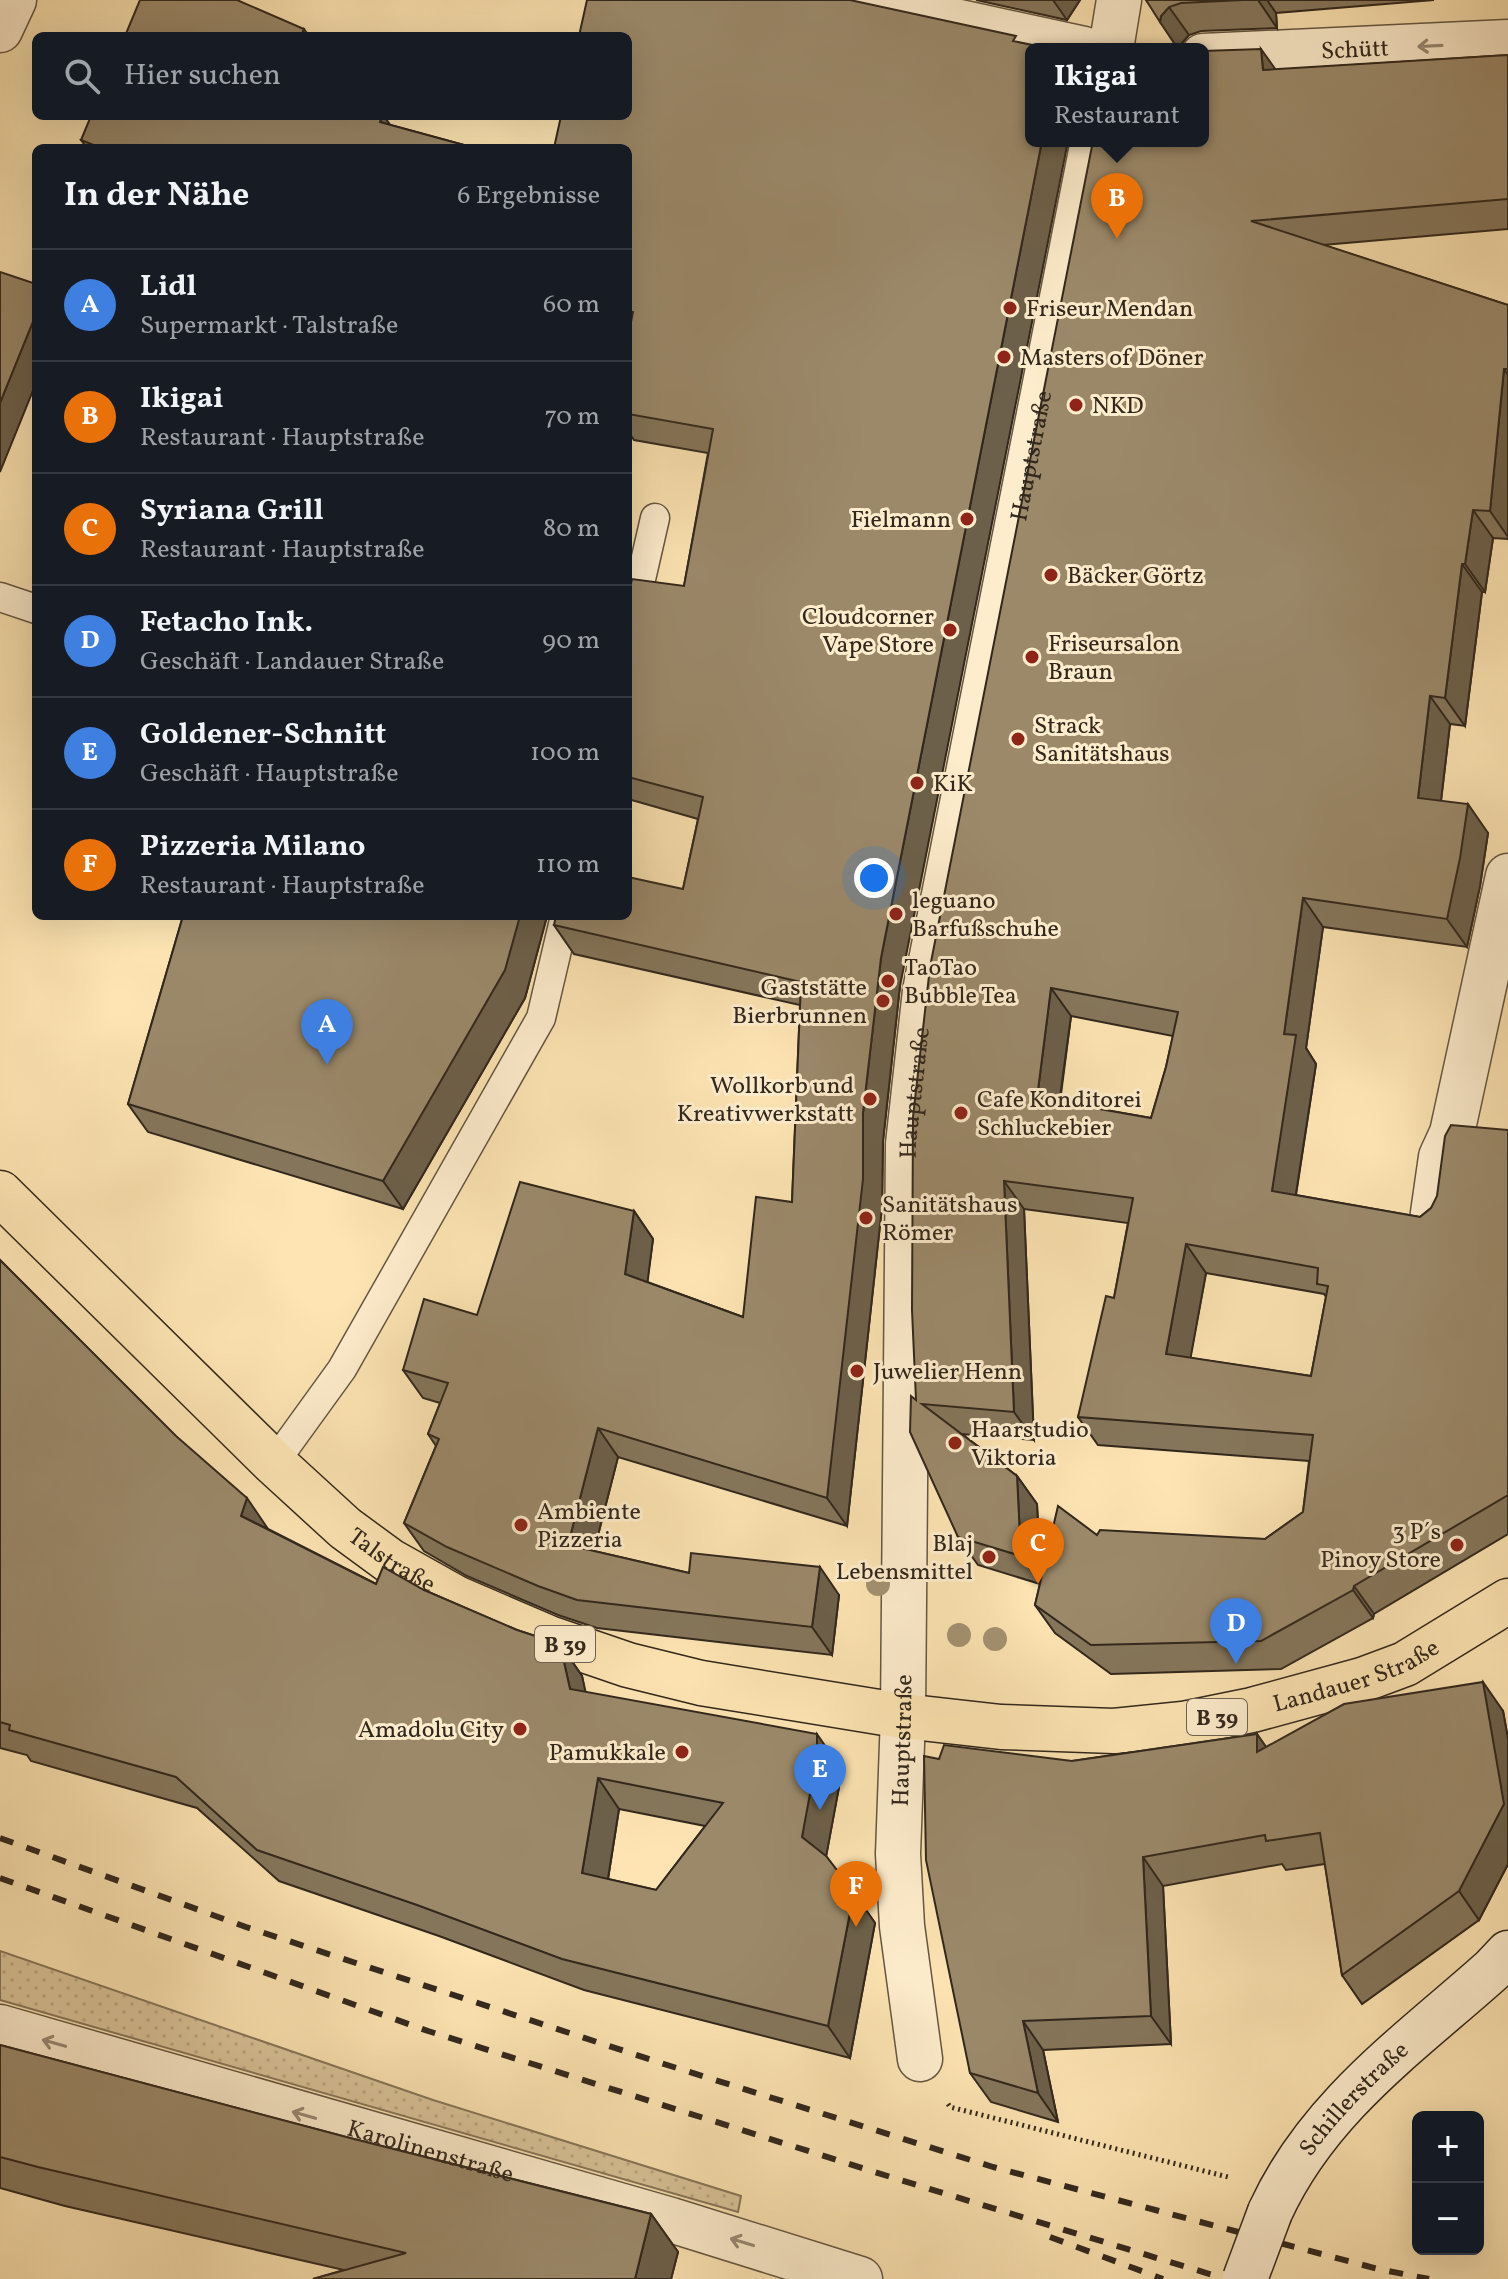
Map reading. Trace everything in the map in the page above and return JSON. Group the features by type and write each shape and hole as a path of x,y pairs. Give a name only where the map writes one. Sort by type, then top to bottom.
{"main road":[{"name":"Talstraße","path":"0,1193 274,1463 345,1528 390,1561 456,1598 549,1638 628,1665 701,1683 903,1716"},
{"name":"Landauer Straße","path":"903,1716 1001,1727 1100,1731 1183,1724 1252,1710 1362,1680 1405,1664 1508,1601"}],"street":[{"path":"0,30 14,0"},
{"path":"858,0 1056,43"},
{"path":"1112,43 1119,0"},
{"name":"Schütt","path":"1209,56 1508,42"},
{"name":"Hauptstraße","path":"920,2059 902,1926 898,1854 903,1716 908,1144 925,991 1092,147"},
{"path":"1432,1220 1441,1157 1452,1133 1508,876"},
{"name":"Schillerstraße","path":"1245,2279 1275,2201 1300,2155 1337,2108 1385,2061 1508,1953"},
{"name":"Karolinenstraße","path":"0,2027 671,2220 812,2272 860,2279"}],"lane":[{"path":"632,619 655,518"},
{"path":"0,597 32,608"},
{"path":"274,1463 342,1369 541,1018 564,920"}],"path":[{"path":"920,2059 950,2107 1275,2201"}],"shaded area":[{"path":"0,1951 433,2100 741,2196 738,2212 0,2000"}],"building":[{"path":"140,0 237,0 304,29 303,32 127,32"},
{"path":"587,0 850,0 1016,36 1013,41 1025,43 1025,147 1041,147 881,958 863,1113 863,1179 827,1498 598,1428 568,1545 689,1573 691,1553 820,1567 812,1627 577,1600 447,1547 404,1523 439,1439 428,1434 448,1383 403,1370 424,1299 477,1315 520,1182 634,1211 625,1274 743,1317 756,1197 792,1202 801,982 554,925 555,920 632,920 632,878 683,889 703,797 632,778 632,579 684,586 713,429 632,415 632,144 555,144 560,120 632,120 632,32 580,32"},
{"path":"1146,0 1243,0 1181,3 1169,7 1160,22"},
{"path":"1261,49 1263,70 1508,55 1508,199 1251,221 1508,305 1508,369 1504,369 1490,511 1473,510 1465,564 1462,564 1445,698 1430,696 1418,798 1468,804 1447,919 1303,898 1284,1034 1296,1035 1272,1191 1420,1217 1431,1208 1437,1196 1445,1136 1451,1125 1508,1130 1508,1495 1354,1586 1353,1590 1261,1641 1091,1645 1035,1605 1058,1506 1097,1535 1100,1530 1265,1539 1303,1512 1313,1435 1078,1417 1106,1296 1114,1298 1133,1198 1004,1181 1014,1412 922,1404 1017,1476 1021,1556 958,1537 910,1432 911,1396 916,1400 912,1310 913,1117 930,967 1092,147 1209,147 1209,51","holes":["1051,988 1178,1012 1151,1118 1037,1098","1186,1244 1318,1268 1317,1284 1328,1286 1311,1376 1166,1354"]},
{"path":"89,120 381,120 460,144 91,144 81,140"},
{"path":"0,272 32,283 32,324 0,403"},
{"path":"182,920 519,920 505,970 383,1181 128,1104"},
{"path":"0,1260 176,1436 247,1498 241,1516 376,1584 383,1567 424,1590 517,1630 560,1644 570,1689 817,1734 817,1756 802,1837 826,1856 854,1892 828,2026 562,1959 257,1850 176,1777 9,1730 10,1725 0,1722","holes":["598,1778 723,1803 656,1890 582,1873"]},
{"path":"1483,1682 1504,1804 1459,1891 1342,1975 1320,1833 1266,1841 1265,1835 1143,1857 1151,2016 1023,2021 1038,2093 970,2073 926,1860 924,1756 939,1759 944,1745 1072,1761 1257,1734 1257,1752 1344,1704"},
{"path":"0,2045 651,2214 635,2279 313,2279 406,2253 0,2157"}],"railway":[{"path":"0,1838 246,1927 664,2064 993,2167 1378,2269 1429,2279"},
{"path":"0,1878 428,2031 1226,2279"},
{"path":"1050,2237 1163,2279"}],"place":[{"name":"Ikigai","path":"1117,239"},
{"name":"Friseur Mendan","path":"1010,308"},
{"name":"Masters of Döner","path":"1004,357"},
{"name":"NKD","path":"1076,405"},
{"name":"Fielmann","path":"967,519"},
{"name":"Bäcker Görtz","path":"1051,575"},
{"name":"Cloudcorner Vape Store","path":"950,630"},
{"name":"Friseursalon Braun","path":"1032,657"},
{"name":"Strack Sanitätshaus","path":"1018,739"},
{"name":"KiK","path":"917,783"},
{"name":"leguano Barfußschuhe","path":"896,914"},
{"name":"TaoTao Bubble Tea","path":"888,981"},
{"name":"Gaststätte Bierbrunnen","path":"883,1001"},
{"name":"Lidl","path":"327,1065"},
{"name":"Wollkorb und Kreativwerkstatt","path":"870,1099"},
{"name":"Cafe Konditorei Schluckebier","path":"961,1113"},
{"name":"Sanitätshaus Römer","path":"866,1218"},
{"name":"Juwelier Henn","path":"857,1371"},
{"name":"Haarstudio Viktoria","path":"955,1443"},
{"name":"Ambiente Pizzeria","path":"521,1525"},
{"name":"3 P´s Pinoy Store","path":"1457,1545"},
{"name":"Blaj Lebensmittel","path":"989,1557"},
{"name":"Syriana Grill","path":"1038,1584"},
{"name":"Fetacho Ink.","path":"1236,1664"},
{"name":"Amadolu City","path":"520,1729"},
{"name":"Pamukkale","path":"682,1752"},
{"name":"Goldener-Schnitt","path":"820,1810"},
{"name":"Pizzeria Milano","path":"856,1927"}]}
